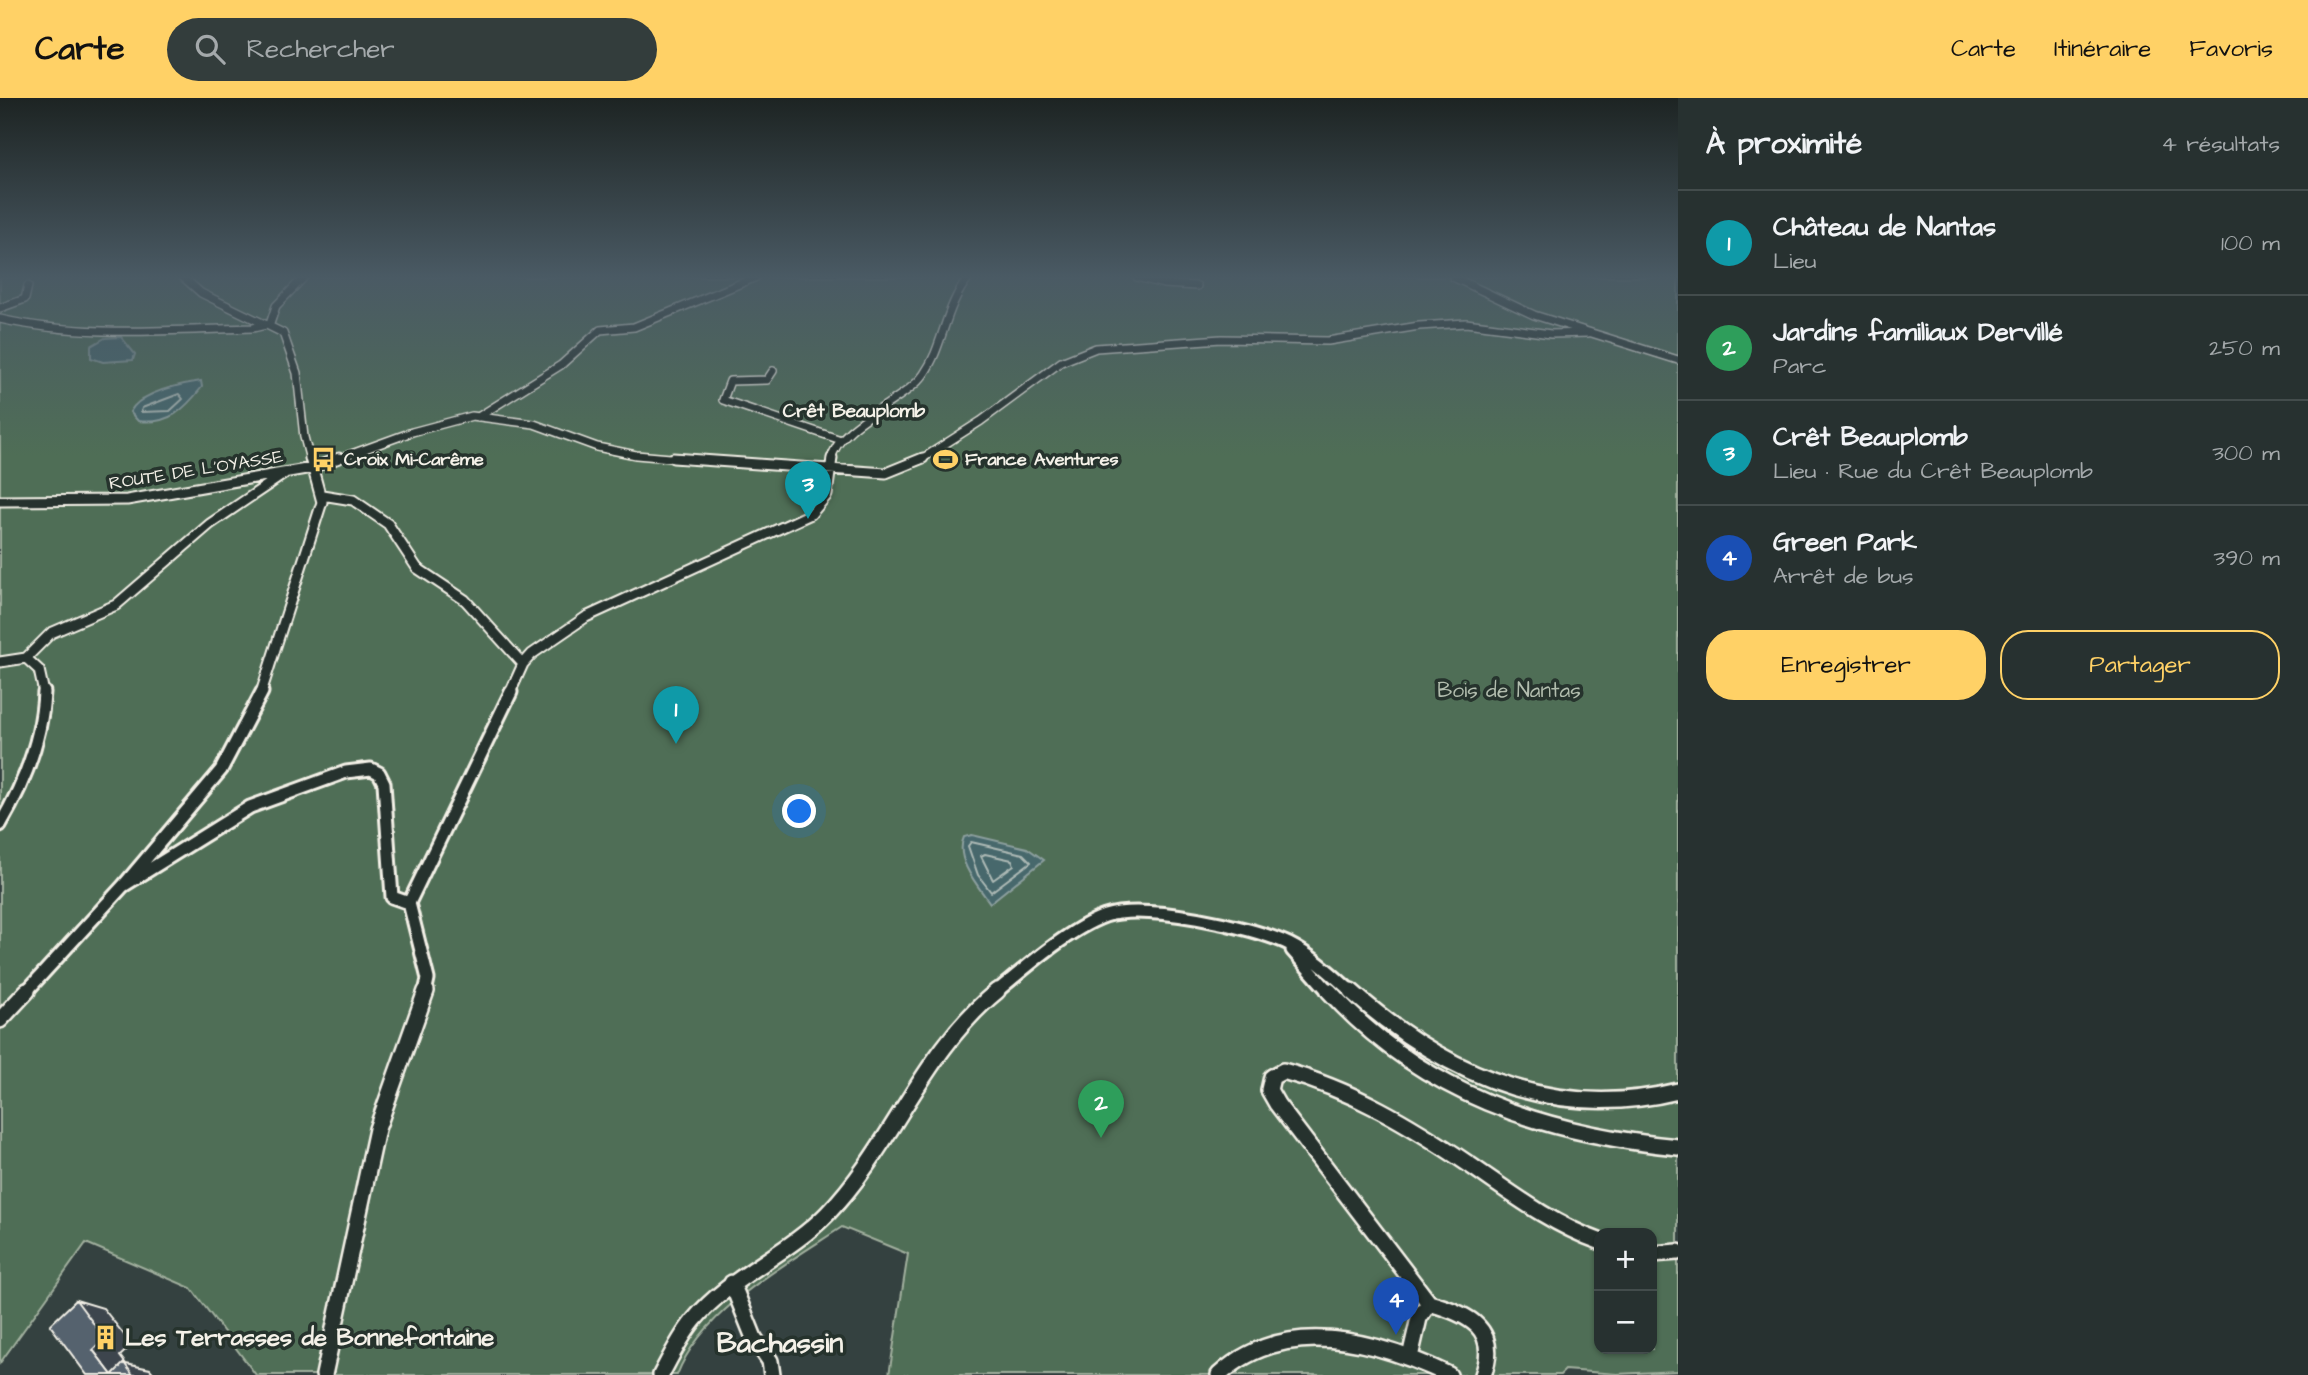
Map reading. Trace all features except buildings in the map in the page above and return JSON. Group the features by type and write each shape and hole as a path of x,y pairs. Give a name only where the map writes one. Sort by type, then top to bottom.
{"street":[{"path":"0,1020 123,886 221,770 267,680 295,580 321,509 322,495 304,437 297,373 284,337"},
{"path":"478,417 561,365 593,337"},
{"path":"324,1375 377,1129 428,979 409,903 488,745 523,664 547,642 586,617 811,514 827,495 832,455 841,440 864,418 923,375 938,337"},
{"path":"478,417 534,424 622,453 829,471 886,473 915,462 981,421 1061,362 1096,348 1221,339 1328,341 1355,337"},
{"path":"1600,337 1678,359"},
{"path":"773,371 767,380 730,381 723,400 841,440"},
{"name":"ROUTE DE L'OYASSE","path":"0,501 127,500 312,468 412,432 457,419 478,417"},
{"path":"0,662 26,658 51,632 116,605 211,524 286,472"},
{"path":"322,495 353,500 388,524 417,568 465,600 523,664"},
{"path":"0,825 29,771 40,734 41,678 36,665 26,658"},
{"path":"123,886 250,807 346,772 371,769 379,774 384,783 392,897 409,903"},
{"path":"661,1375 682,1334 697,1315 732,1283 825,1215 851,1184 933,1061 978,1007 1090,921 1116,912 1150,912 1286,943 1315,959 1414,1040 1492,1079 1558,1098 1610,1105 1633,1104 1678,1091"},
{"path":"1286,943 1332,996 1396,1054 1468,1094 1548,1124 1634,1144 1678,1147"},
{"path":"1483,1375 1489,1347 1481,1327 1458,1310 1429,1303 1277,1104 1269,1090 1272,1077 1283,1071 1339,1090 1466,1162 1526,1202 1594,1239"},
{"path":"1657,1254 1678,1252"},
{"path":"732,1283 754,1338 770,1361 772,1375"},
{"path":"1410,1357 1419,1318 1429,1303"},
{"path":"1219,1375 1234,1362 1258,1348 1295,1340 1338,1341 1410,1357 1449,1375"}],"green space":[{"name":"Bois de Nantas","path":"0,337 1678,337 1678,1371 1617,1374 1565,1370 1560,1375 889,1375 908,1254 842,1227 748,1290 725,1310 705,1330 677,1375 256,1375 191,1288 86,1243 0,1363"}],"water":[{"path":"121,337 135,354 133,360 103,362 91,358 91,346 105,338"},
{"path":"201,381 202,387 189,403 167,418 159,421 138,421 130,412 135,405 152,394"},
{"path":"972,835 1027,848 1044,860 990,903 969,872 962,854 964,837"}],"place":[{"name":"Croix Mi-Carême","path":"324,459"},
{"name":"France Aventures","path":"945,459"},
{"name":"Crêt Beauplomb","path":"808,519"},
{"name":"Château de Nantas","path":"676,744"},
{"name":"Jardins familiaux Dervillé","path":"1101,1138"},
{"name":"Green Park","path":"1396,1335"},
{"name":"Les Terrasses de Bonnefontaine","path":"105,1338"}],"district":[{"name":"Crêt Beauplomb","path":"854,411"},
{"name":"Bachassin","path":"780,1343"}]}
